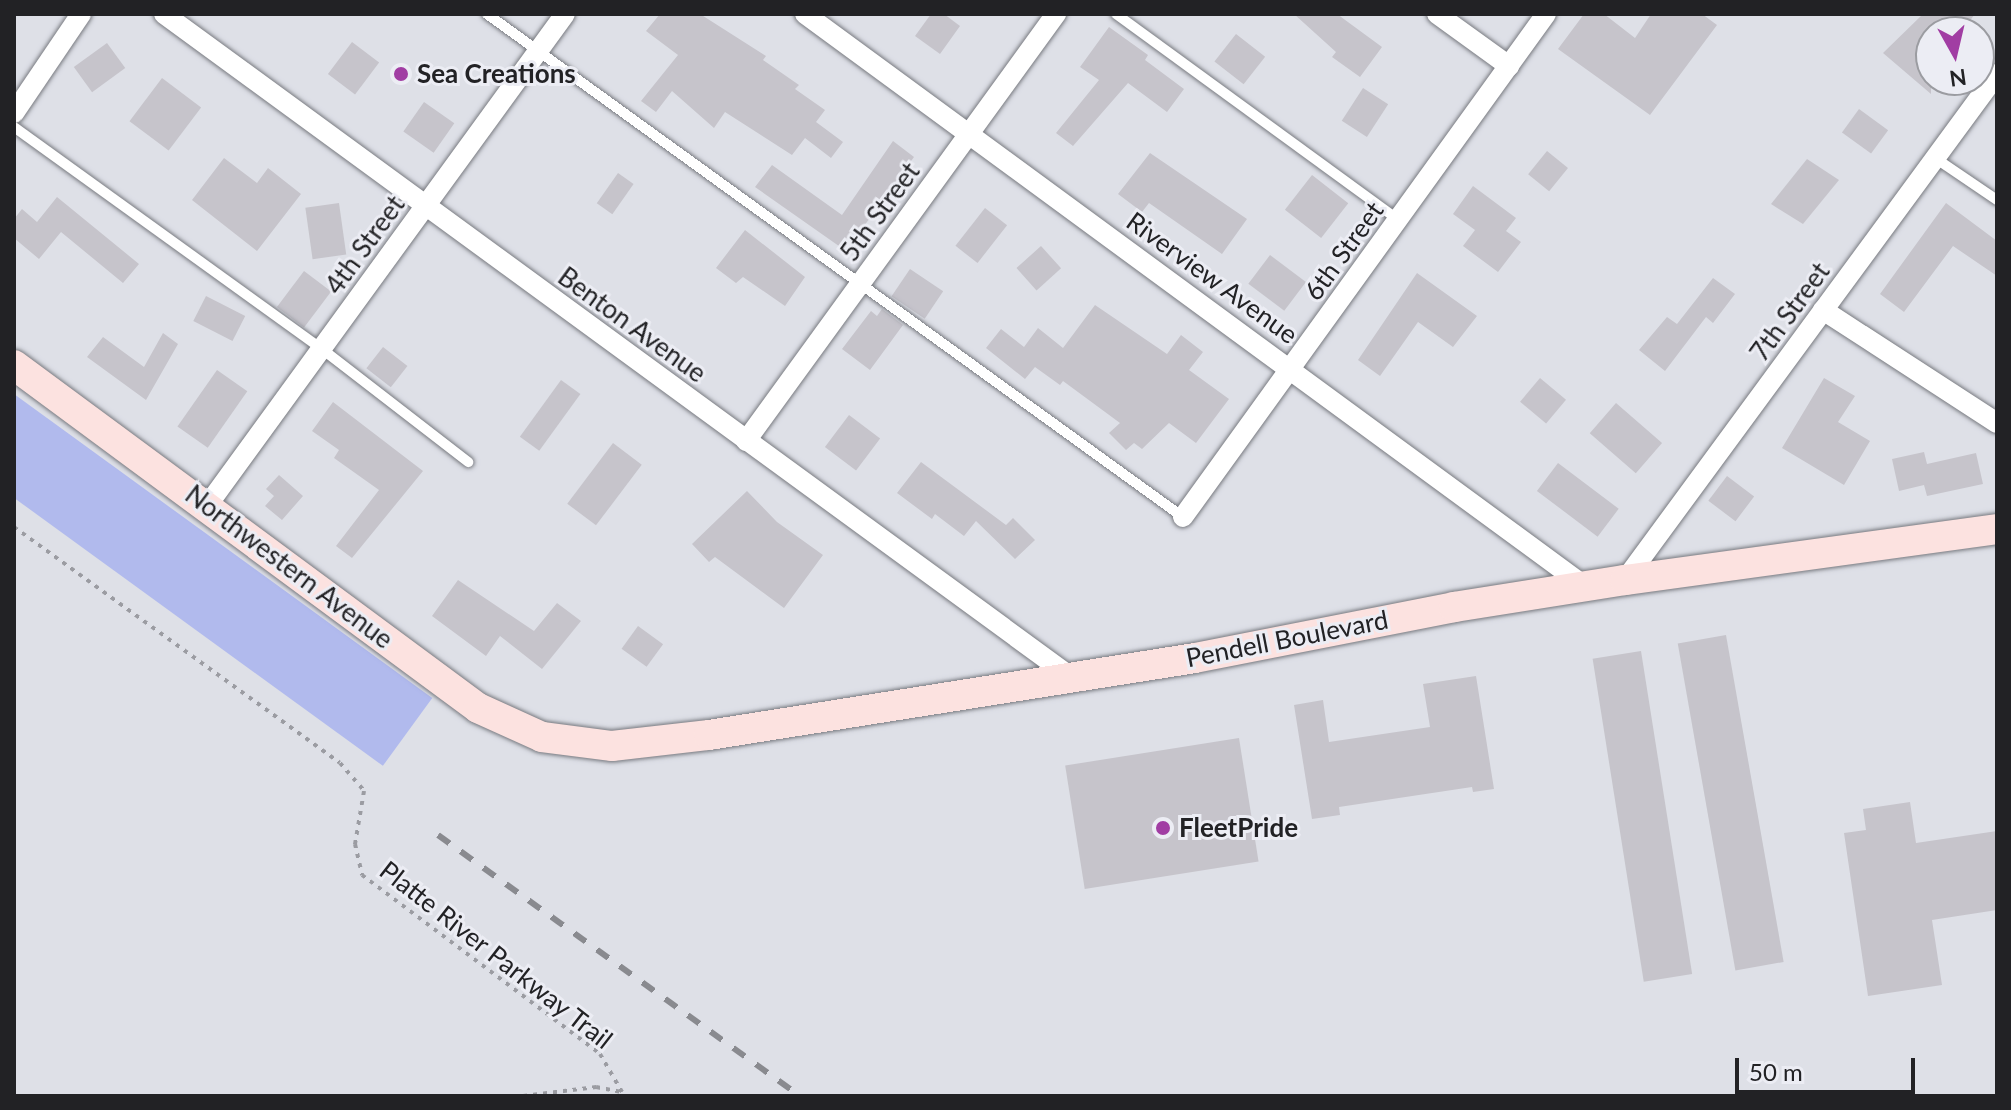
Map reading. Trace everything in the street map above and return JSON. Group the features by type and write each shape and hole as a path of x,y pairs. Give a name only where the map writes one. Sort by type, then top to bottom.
{"street":[{"path":"14,113 81,14"},
{"name":"Benton Avenue","path":"164,14 1071,677"},
{"name":"4th Street","path":"207,506 565,14"},
{"name":"Riverview Avenue","path":"805,14 1292,368 1586,587"},
{"name":"5th Street","path":"746,441 1056,14"},
{"path":"1437,14 1509,66"},
{"name":"6th Street","path":"1183,517 1546,14"},
{"name":"7th Street","path":"1625,580 1997,74"},
{"path":"1823,310 1997,423"},
{"name":"Northwestern Avenue","path":"14,365 478,708 542,737 578,744"},
{"name":"Pendell Boulevard","path":"578,744 645,744 1071,677 1625,580 1997,529"}],"lane":[{"path":"487,14 1183,517"},
{"path":"1116,14 1398,220"},
{"path":"14,127 322,349 468,462"},
{"path":"1935,158 1997,200"}],"path":[{"name":"Platte River Parkway Trail","path":"14,527 340,763 364,791 355,844 362,875 600,1054 622,1092 596,1087 523,1096"}],"shaded area":[{"path":"14,394 432,698 383,766 14,498"}],"building":[{"path":"660,14 700,14 766,56 763,60 799,85 795,89 825,110 816,122 843,142 831,158 805,138 792,155 725,112 714,128 672,91 656,112 641,101 678,55 646,31"},
{"path":"931,14 944,14 960,26 940,54 915,36"},
{"path":"1294,14 1337,14 1382,47 1360,77 1332,57 1336,52"},
{"path":"1584,14 1604,14 1635,38 1651,14 1702,14 1717,25 1650,115 1558,49"},
{"path":"1923,14 1975,14 1973,16 1921,16"},
{"path":"1915,22 1915,80 1883,53"},
{"path":"1109,27 1148,55 1145,60 1184,89 1167,112 1128,83 1073,146 1056,133 1099,80 1080,67"},
{"path":"1236,34 1265,57 1244,84 1214,62"},
{"path":"352,42 379,62 355,94 328,74"},
{"path":"107,43 125,68 92,92 74,67"},
{"path":"162,78 201,107 169,151 130,121"},
{"path":"1363,88 1388,104 1367,137 1342,121"},
{"path":"424,102 454,123 434,153 403,131"},
{"path":"1859,109 1888,130 1871,154 1842,132"},
{"path":"893,141 914,157 846,251 755,187 772,165 842,215"},
{"path":"1547,151 1568,168 1549,191 1528,174"},
{"path":"1150,153 1247,219 1222,254 1149,203 1142,212 1118,194"},
{"path":"224,158 257,183 268,168 301,194 257,251 192,200"},
{"path":"1807,159 1839,180 1803,224 1771,204"},
{"path":"618,173 634,184 612,214 597,203"},
{"path":"1312,175 1348,203 1321,238 1285,210"},
{"path":"1473,186 1516,218 1506,231 1521,242 1498,272 1463,246 1475,230 1453,214"},
{"path":"57,197 139,264 123,283 61,232 39,259 14,238 14,219 22,209 37,222"},
{"path":"339,203 346,254 313,259 305,208"},
{"path":"1946,203 1997,241 1997,276 1953,246 1904,312 1880,294"},
{"path":"985,208 1007,225 978,263 955,246"},
{"path":"745,230 805,277 785,306 743,277 736,283 716,268"},
{"path":"1041,246 1061,268 1037,290 1016,268"},
{"path":"1270,255 1306,282 1284,311 1248,284"},
{"path":"910,269 943,291 925,319 892,296"},
{"path":"304,271 331,291 304,327 277,307"},
{"path":"1417,273 1477,316 1453,347 1418,322 1380,376 1358,360"},
{"path":"1713,278 1735,294 1713,323 1706,317 1665,371 1639,350 1667,317 1677,324"},
{"path":"206,296 245,316 232,341 193,321"},
{"path":"1095,305 1167,354 1181,335 1203,352 1189,370 1229,399 1196,443 1169,423 1142,449 1134,443 1126,450 1109,433 1120,423 1063,381 1060,385 1035,367 1025,379 986,348 1001,329 1024,347 1038,328 1063,348"},
{"path":"882,309 903,325 870,370 842,349 871,311 877,316"},
{"path":"163,333 178,344 146,400 87,357 103,337 144,367"},
{"path":"383,347 407,366 391,387 366,368"},
{"path":"217,370 247,391 208,448 177,427"},
{"path":"1540,378 1566,400 1546,424 1520,402"},
{"path":"1824,378 1855,396 1838,422 1870,441 1844,485 1782,448"},
{"path":"561,380 580,394 539,451 520,437"},
{"path":"333,402 423,471 352,558 336,546 379,490 334,458 339,450 312,431"},
{"path":"1616,403 1662,443 1636,473 1590,433"},
{"path":"849,415 880,438 856,470 825,447"},
{"path":"613,443 642,465 596,525 567,504"},
{"path":"1924,452 1927,464 1976,453 1983,484 1927,496 1924,485 1899,491 1892,459"},
{"path":"921,462 1006,525 1013,518 1035,540 1015,559 976,521 964,536 935,514 932,519 897,493"},
{"path":"1558,463 1619,509 1598,537 1537,491"},
{"path":"279,475 303,496 282,520 265,506 274,496 266,489"},
{"path":"1727,476 1754,496 1735,521 1708,501"},
{"path":"747,491 777,522 823,555 784,608 715,557 709,562 692,544"},
{"path":"458,580 534,631 557,603 581,621 542,669 500,636 486,656 432,616"},
{"path":"638,626 663,644 647,667 622,649"},
{"path":"1726,635 1784,962 1735,970 1678,644"},
{"path":"1641,651 1692,974 1644,982 1593,659"},
{"path":"1476,676 1494,789 1473,792 1472,787 1339,807 1340,815 1312,819 1294,705 1323,700 1329,742 1430,727 1423,684"},
{"path":"1239,738 1259,861 1085,889 1065,766"},
{"path":"1910,802 1916,843 1997,831 1997,910 1932,920 1942,985 1868,996 1844,833 1866,830 1863,809"}],"railway":[{"path":"438,835 800,1096"}],"place":[{"name":"Sea Creations","path":"401,74"},
{"name":"FleetPride","path":"1163,828"}]}
